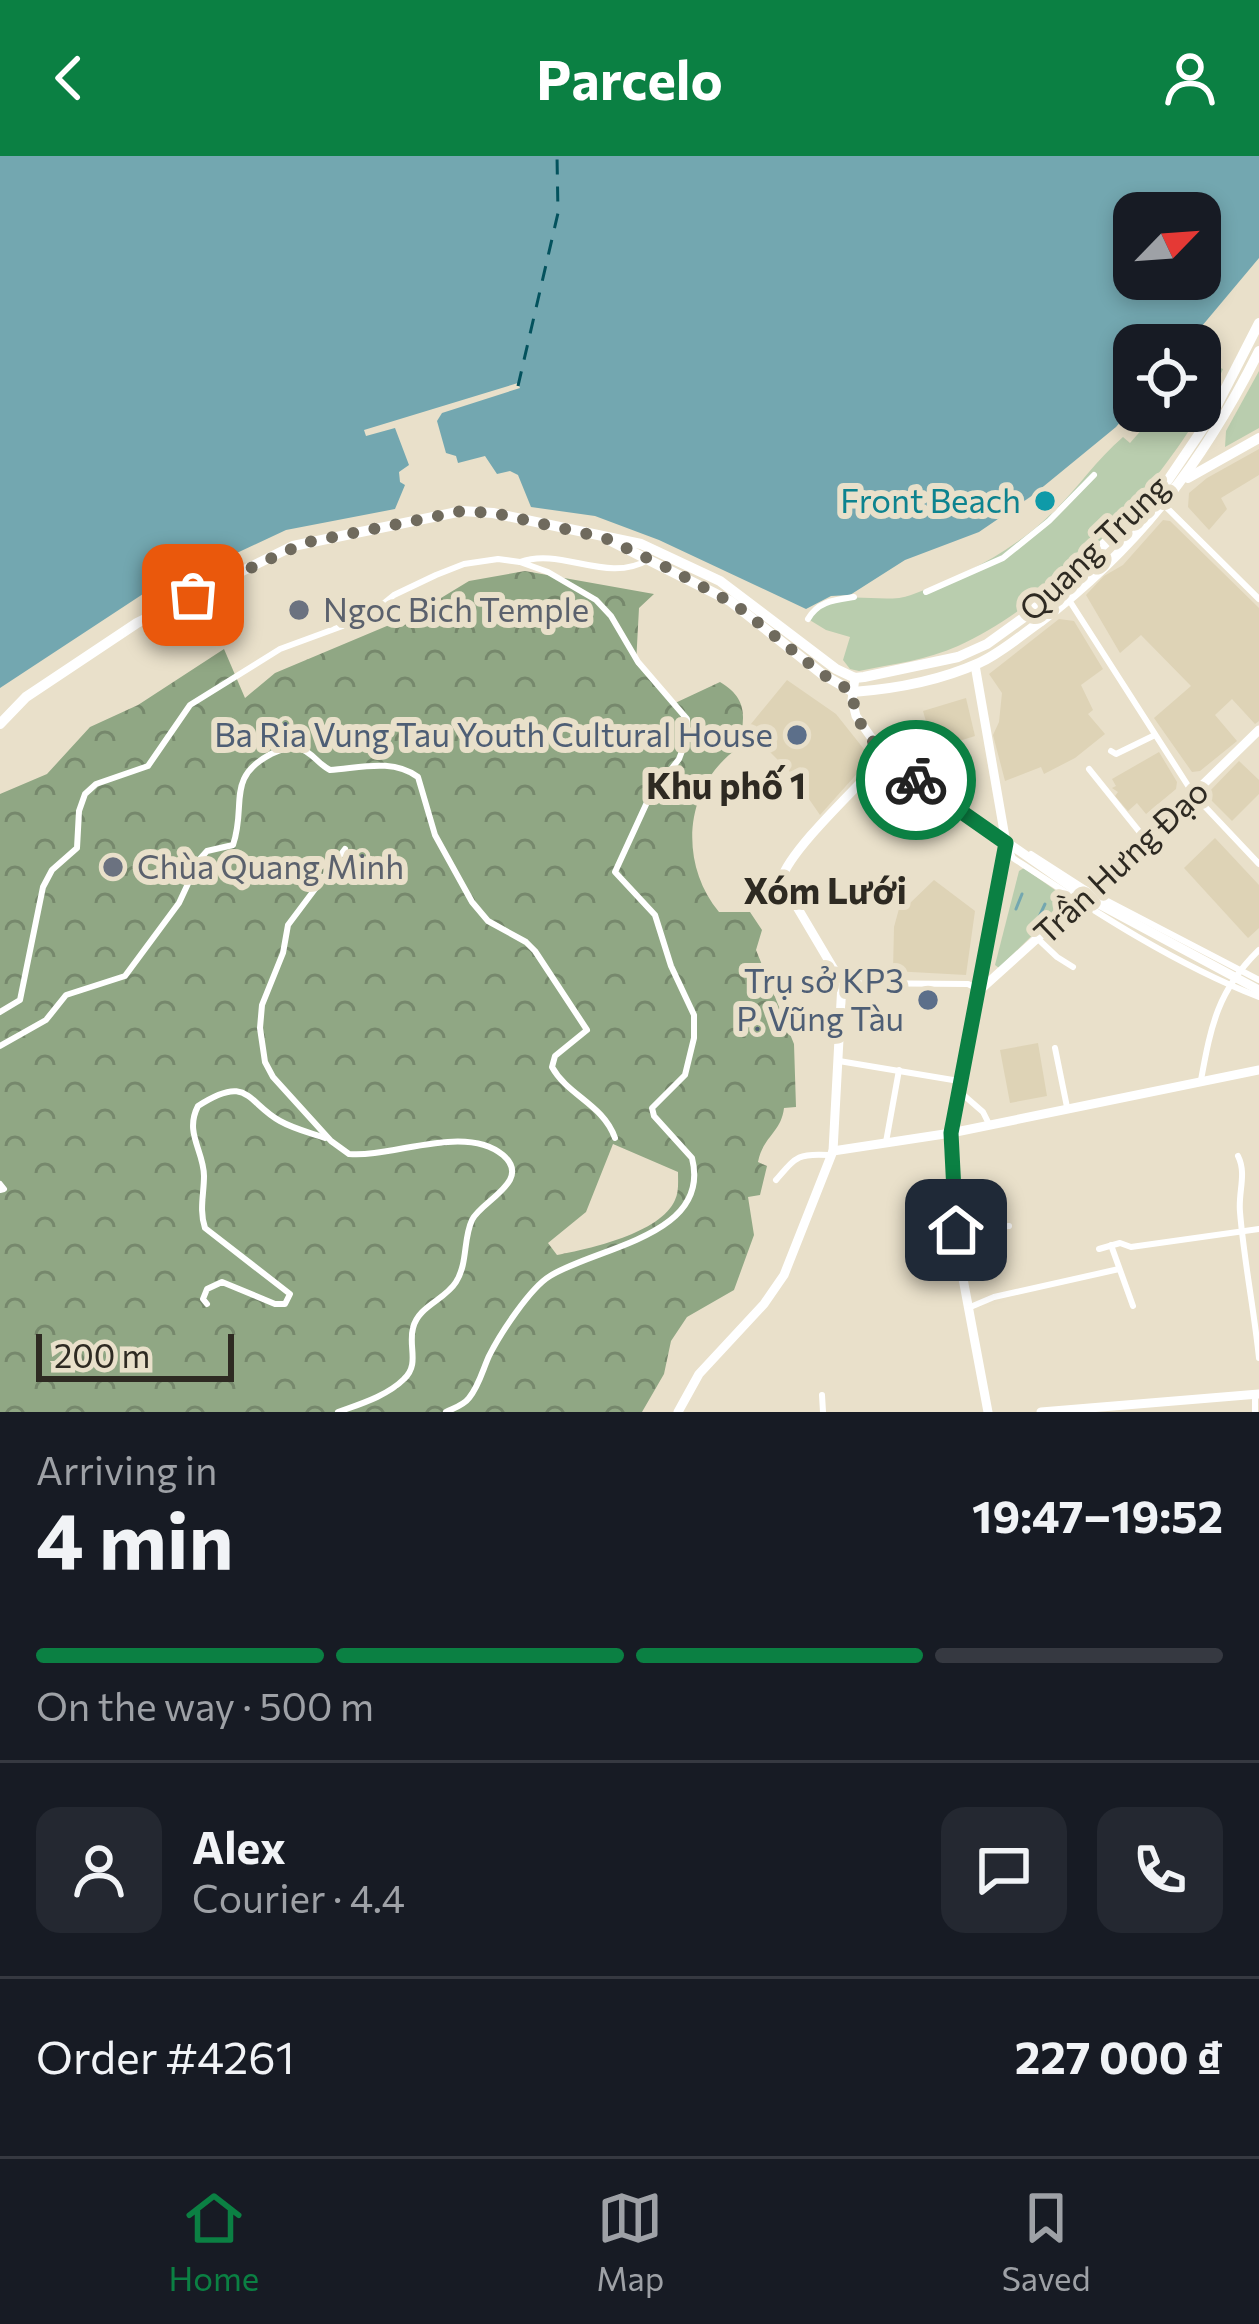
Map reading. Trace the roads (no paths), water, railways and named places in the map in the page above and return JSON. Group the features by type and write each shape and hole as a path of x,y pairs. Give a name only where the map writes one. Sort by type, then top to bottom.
{"main road":[{"name":"Quang Trung","path":"855,678 958,657 987,644 1051,596 1154,495 1212,415 1259,323"},
{"name":"Quang Trung","path":"853,692 975,665 1008,646 1069,598 1164,506 1216,435 1259,352"},
{"path":"1216,435 1220,450 1230,453"},
{"path":"1184,480 1259,439"},
{"path":"0,724 26,697 137,623 304,543 462,511 619,538 651,555 704,572 822,674 853,692"},
{"path":"733,596 855,678 856,716 885,757 1084,896 1259,989"},
{"path":"975,665 1006,843 951,1133 956,1230 988,1412"},
{"name":"Trần Hưng Đạo","path":"980,990 1259,731"},
{"path":"678,1412 704,1367 774,1293 793,1260 831,1153 842,983 781,880 811,836 885,757"},
{"path":"831,1153 1259,1070"},
{"path":"1041,1412 1257,1394"}],"street":[{"path":"926,592 1018,546 1094,476"},
{"path":"1154,495 1259,599"},
{"path":"520,562 537,558 632,570 651,555"},
{"path":"0,1012 20,1000 44,887 52,870 77,848 79,811 86,794 96,784 148,766 190,705 280,649 367,617 394,595 464,564 498,559 520,562 596,600 638,662 687,719 687,738 679,759 649,798 615,872 655,915 671,966 693,1010 694,1038 685,1075 652,1108 688,1152 694,1168 690,1193 671,1220 629,1244 580,1259 537,1285 491,1353 470,1397 446,1412"},
{"path":"973,571 979,583"},
{"path":"808,619 814,608 828,601 854,597"},
{"path":"1069,598 1194,795 1259,864"},
{"path":"1111,751 1116,754 1155,735"},
{"path":"0,1046 46,1020 66,995 125,976 179,903 199,860 207,851 233,845 245,774 291,746 306,750 330,770 380,764 418,777 435,835 472,902 488,921 526,942 584,1021 587,1030 556,1056 553,1067 558,1077 606,1117 616,1138"},
{"path":"1090,769 1146,840"},
{"path":"338,1412 406,1378 414,1366 411,1335 417,1316 454,1286 463,1267 473,1217 506,1187 511,1175 504,1156 451,1141 359,1155 339,1149 273,1077 265,1062 262,1005 283,953 288,925 345,849"},
{"path":"1038,939 1073,967"},
{"path":"1201,1080 1212,1024 1233,978 1259,950"},
{"path":"842,983 968,984 980,990"},
{"path":"1055,1048 1066,1107"},
{"path":"839,1061 958,1085 989,1124"},
{"path":"886,1142 898,1070"},
{"path":"207,1304 203,1299 207,1289 222,1282 275,1304 285,1304 290,1294 205,1228 205,1172 192,1130 198,1106 216,1096 242,1091 285,1124 329,1139"},
{"path":"776,1180 804,1153 831,1153"},
{"path":"1238,1156 1244,1172 1241,1231 1259,1358"},
{"path":"956,1230 1009,1226"},
{"path":"1100,1249 1259,1229"},
{"path":"1112,1246 1133,1306"},
{"path":"968,1308 994,1297 1119,1269"},
{"path":"822,1394 824,1412"},
{"path":"1255,1412 1257,1394"}],"water":[{"path":"0,156 1259,156 1259,258 1204,324 1113,324 1113,429 979,532 905,560 850,595 831,596 806,609 659,540 595,516 531,507 518,475 510,471 497,474 485,456 458,463 456,456 446,453 437,421 442,413 520,388 518,383 364,430 366,436 395,428 409,465 399,472 405,485 395,509 286,530 196,572 182,572 168,560 150,565 150,582 143,594 0,688"}],"waterway":[{"path":"1016,909 1022,894"},
{"path":"1039,917 1045,904"}],"place":[{"name":"Front Beach","path":"1045,501"},
{"name":"Ngoc Bich Temple","path":"299,610"},
{"name":"Ba Ria Vung Tau Youth Cultural House","path":"797,735"},
{"name":"Chùa Quang Minh","path":"113,867"},
{"name":"Trụ sở KP3 P. Vũng Tàu","path":"928,1000"}],"district":[{"name":"Khu phố 1","path":"726,786"},
{"name":"Xóm Lưới","path":"825,891"}]}
